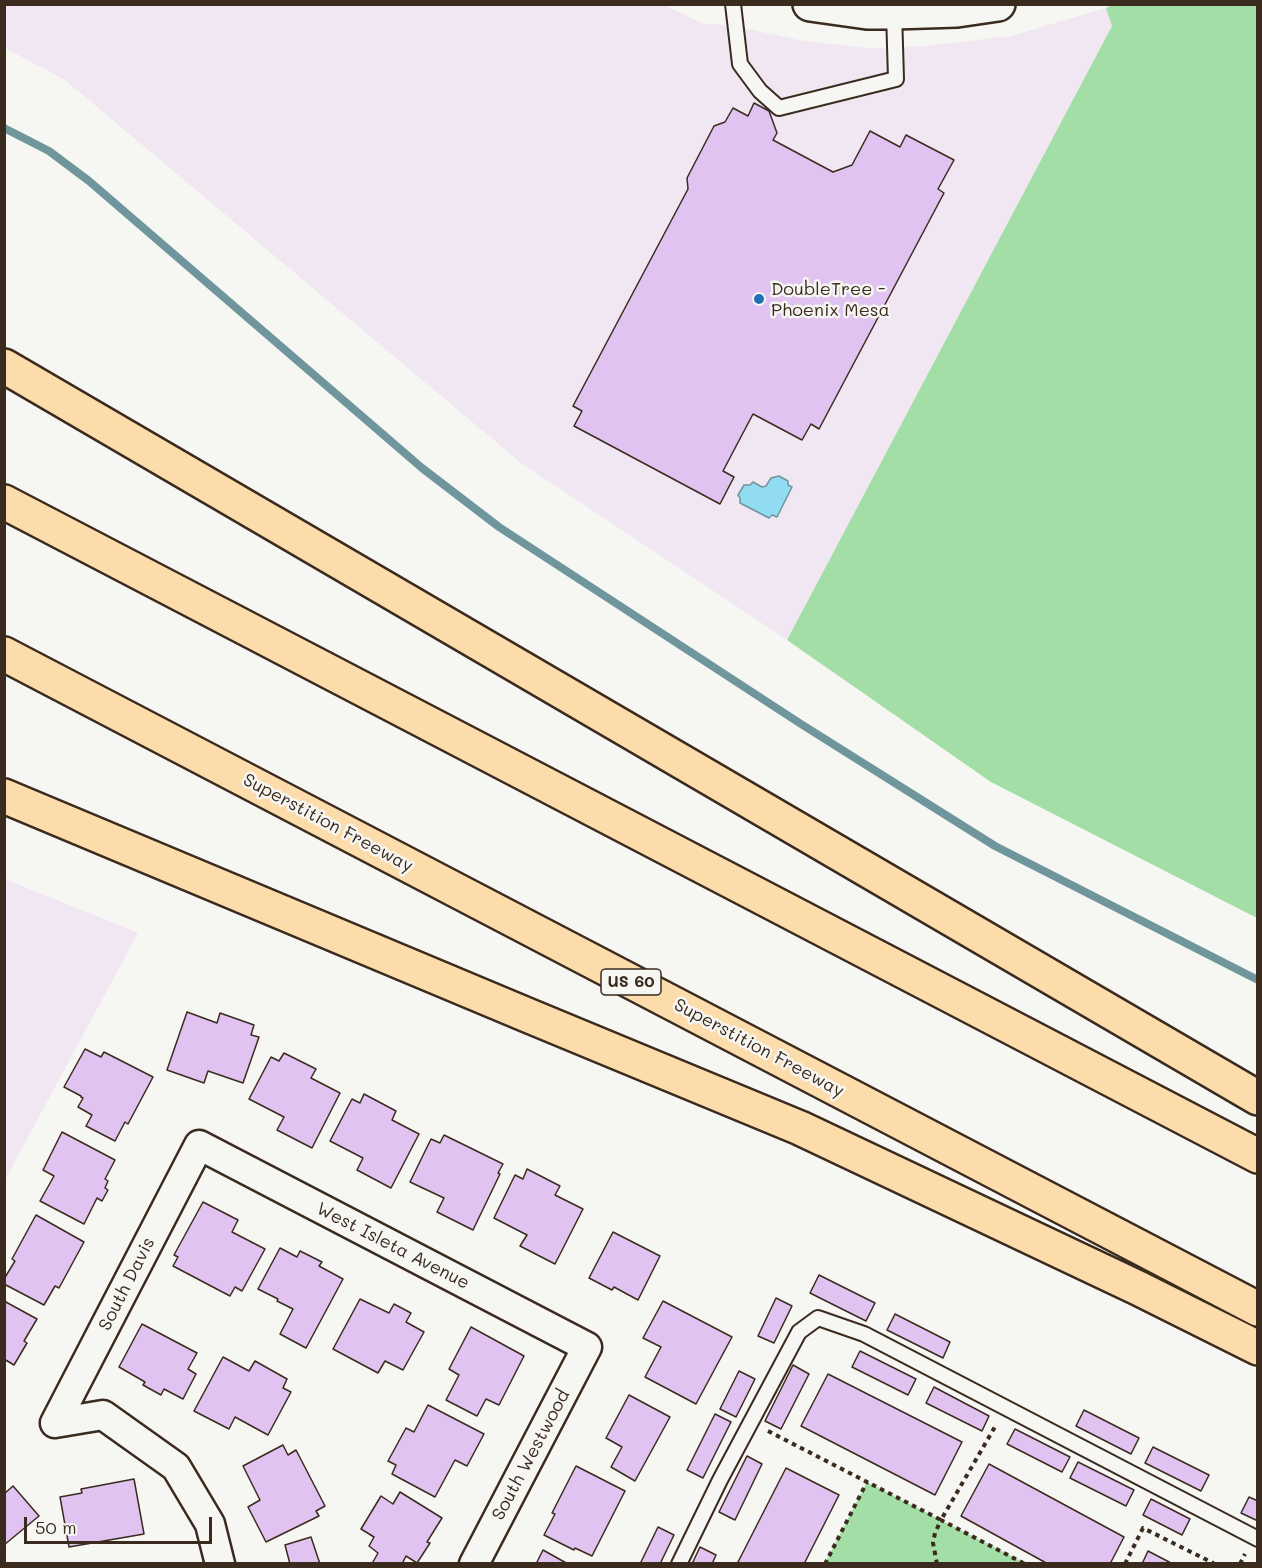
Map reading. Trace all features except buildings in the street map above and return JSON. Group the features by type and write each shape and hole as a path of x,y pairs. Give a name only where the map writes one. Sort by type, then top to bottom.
{"highway":[{"path":"4,366 1257,1098"},
{"path":"4,502 1257,1156"},
{"name":"Superstition Freeway","path":"4,654 1257,1309"},
{"path":"4,796 800,1128 1138,1288 1257,1348"}],"street":[{"path":"810,4 867,12 957,10 998,4"},
{"name":"West Isleta Avenue","path":"199,1145 587,1347"},
{"name":"South Davis","path":"199,1145 55,1423 103,1415 176,1467 210,1524 220,1563"},
{"name":"South Westwood","path":"474,1563 587,1347"}],"lane":[{"path":"733,4 740,64 760,91 779,108 896,79 894,12"},
{"path":"680,1563 720,1480 799,1332 818,1318 864,1334 1257,1539"}],"path":[{"path":"937,1563 933,1543 935,1533 1006,1408"},
{"path":"751,1422 1025,1563"},
{"path":"825,1563 867,1482"},
{"path":"1125,1563 1143,1528 1215,1563"}],"shaded area":[{"path":"662,4 701,23 734,26 803,41 871,48 926,46 1011,36 1106,8 1112,26 787,640 521,463 65,80 5,48 4,5"},
{"path":"5,879 138,933 5,1180"}],"green space":[{"path":"1112,5 1257,5 1257,918 991,782 787,640 1112,26 1106,8"},
{"path":"867,1482 941,1520 1025,1563 825,1563"}],"water":[{"path":"779,476 788,481 788,485 792,487 777,517 772,515 769,518 740,503 738,495 744,485 750,485 753,482 762,487 766,486 771,478"}],"waterway":[{"path":"4,128 49,151 89,181 422,468 499,527 801,724 995,846 1258,980"}],"place":[{"name":"DoubleTree - Phoenix Mesa","path":"759,299"}]}
